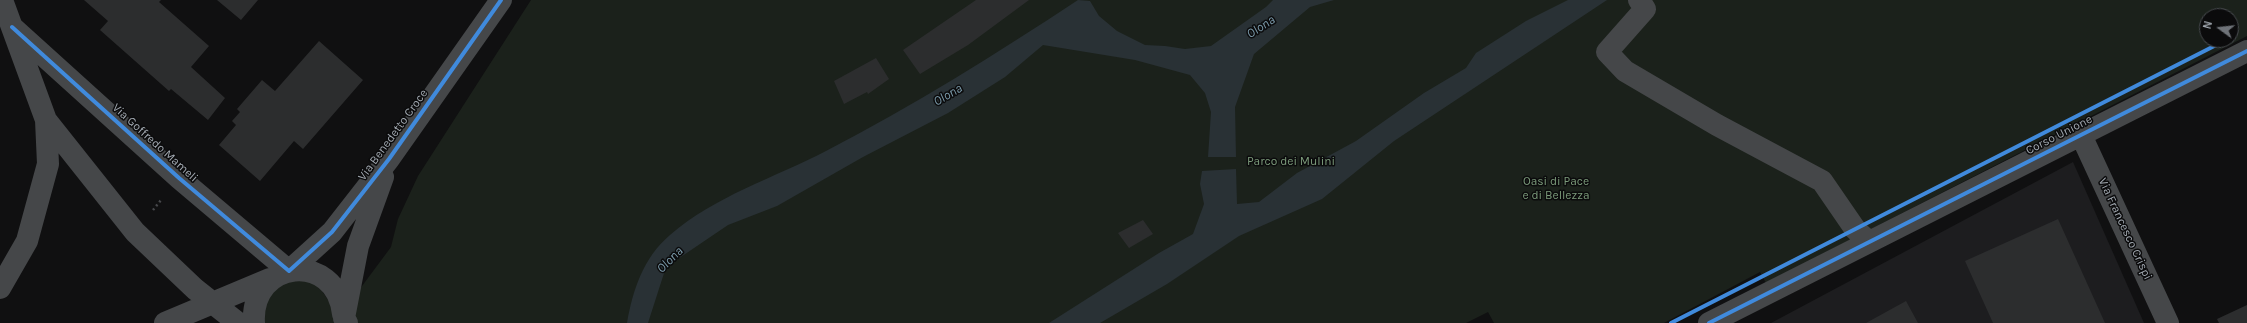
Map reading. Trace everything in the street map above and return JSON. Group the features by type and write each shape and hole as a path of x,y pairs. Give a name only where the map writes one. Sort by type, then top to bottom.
{"street":[{"name":"Via Goffredo Mameli","path":"0,288 27,241 48,164 46,120 2,0"},
{"name":"Via Benedetto Croce","path":"281,274 332,232 389,159 501,0"},
{"path":"1647,3 1607,52 1625,71 1717,125 1822,181 1855,229 1869,242"},
{"name":"Via Goffredo Mameli","path":"12,27 179,178 281,274"},
{"name":"Corso Unione","path":"1709,323 2247,51"},
{"name":"Via Goffredo Mameli","path":"46,120 135,232 214,304 238,323"},
{"name":"Via Francesco Crispi","path":"2082,135 2168,323"},
{"name":"Via Benedetto Croce","path":"344,321 358,246 389,159"},
{"path":"165,323 214,304 281,274 301,269 317,273 327,279 335,288 342,302 344,321"},
{"path":"254,323 255,301 263,287 281,274"}],"path":[{"path":"135,232 179,178"}],"shaded area":[{"path":"2073,162 2144,323 1771,323"}],"green space":[{"name":"Parco dei Mulini","path":"531,0 2247,0 2247,36 2239,40 2239,8 2199,8 2199,48 2224,48 1766,283 1760,272 1664,323 1494,323 1488,312 1466,323 260,323 261,302 276,281 313,277 339,317 391,247 398,219 418,176"}],"water":[{"name":"Olona","path":"1078,0 1090,1 1099,16 1117,31 1145,45 1185,49 1211,46 1266,7 1273,0 1334,0 1310,7 1254,54 1235,107 1236,157 1208,157 1211,112 1205,93 1190,75 1135,60 1043,45 1005,77 948,113 863,157 777,206 728,225 666,267 648,323 627,323 632,299 646,264 661,244 687,221 725,198 806,161 891,116 985,60"},
{"path":"1568,0 1607,0 1394,141 1322,199 1239,236 1167,284 1100,323 1049,323 1159,253 1193,234 1204,204 1200,184 1202,171 1236,169 1237,204 1259,202 1297,173 1356,141 1424,93 1466,68 1476,53 1526,21"}],"building":[{"path":"84,0 161,0 159,2 209,46 191,67 225,98 208,120 171,89 169,91 100,30 108,21"},
{"path":"217,0 258,0 241,20"},
{"path":"976,0 1029,0 968,45 920,74 903,50"},
{"path":"319,41 363,80 303,149 294,141 260,181 219,145 236,125 232,121 240,112 237,109 262,80 275,91"},
{"path":"876,58 889,79 868,94 867,92 844,104 834,81"},
{"path":"2058,219 2105,323 1993,323 1965,261"},
{"path":"1143,220 1153,234 1129,248 1118,233"},
{"path":"1906,301 1918,323 1866,323"},
{"path":"2247,305 2247,323 2219,323 2217,319"}],"cycle path":[{"path":"12,27 179,178 289,271 332,232 389,159 501,0"},
{"path":"1671,323 2210,48"},
{"path":"1709,323 2247,51"}],"park label":[{"name":"Oasi di Pace e di Bellezza","path":"1556,189"}]}
